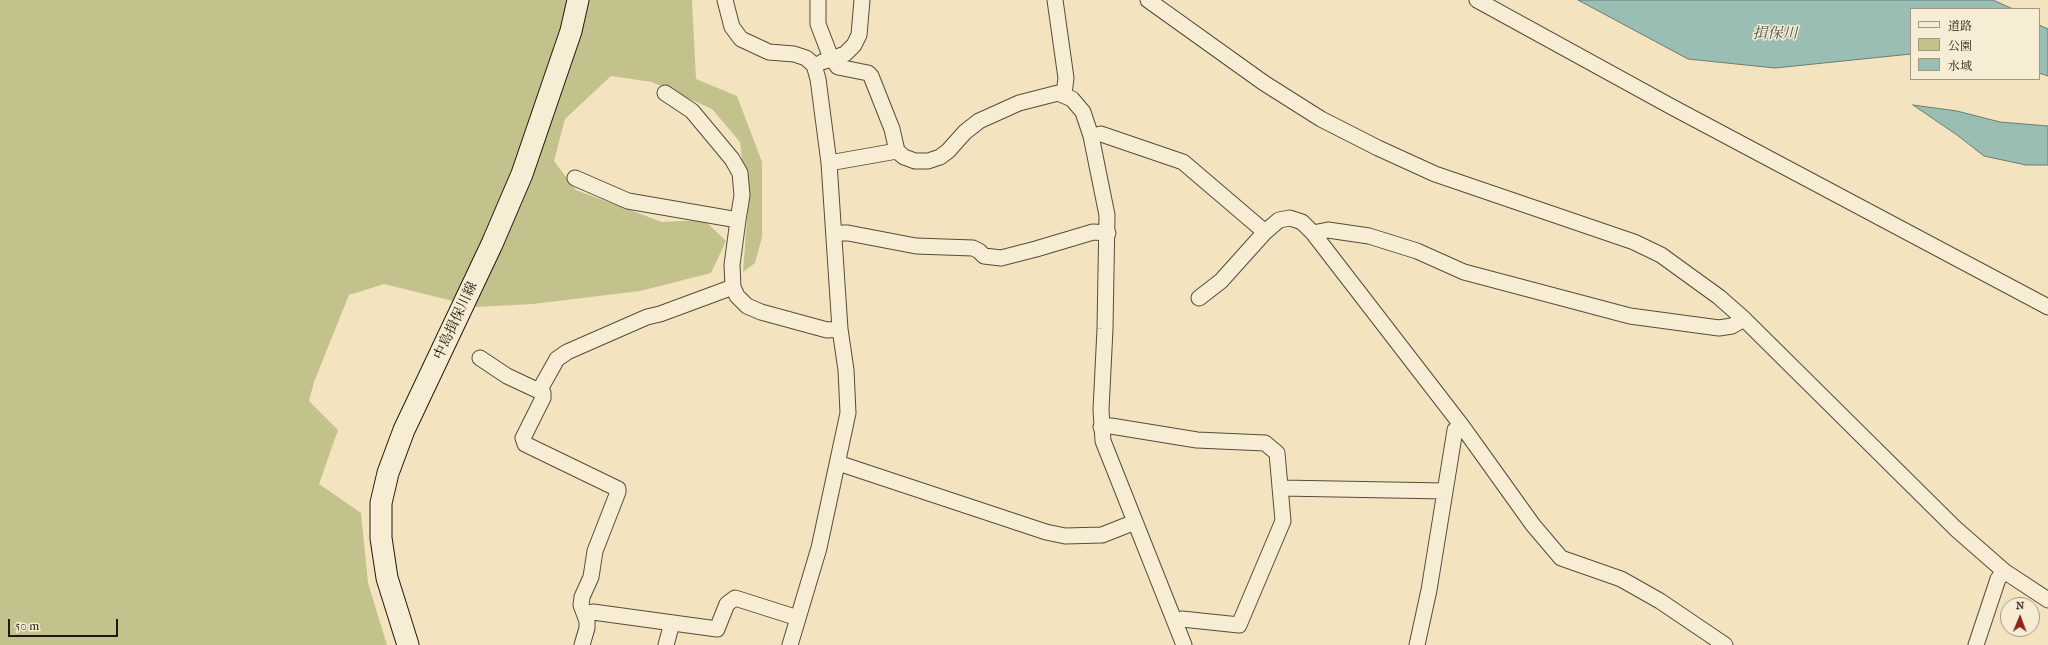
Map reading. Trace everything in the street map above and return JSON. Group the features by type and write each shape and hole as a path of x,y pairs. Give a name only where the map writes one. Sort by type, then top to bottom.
{"main road":[{"name":"中島揖保川線","path":"408,645 387,578 381,538 381,503 388,473 404,430 492,244 522,174 571,31 578,0"}],"street":[{"path":"725,0 732,27 741,39 769,52 794,54 806,58 814,65 818,79 829,163 840,329 846,370 848,413 817,555 790,645"},
{"path":"818,0 818,24 831,58 838,67 868,73 871,76 892,128 897,151 904,157 916,161 928,161 940,157 948,151 965,132 979,121 1019,103 1058,93 1064,94 1083,112 1091,136 1107,215 1108,233 1101,427 1103,441 1134,522 1176,621 1184,645"},
{"path":"814,65 845,54 854,45 859,35 862,0"},
{"path":"1055,0 1066,78 1064,94"},
{"path":"1148,0 1264,83 1321,119 1435,174 1634,242 1661,255 1719,297 1744,319 1956,528 2004,571 2048,600"},
{"path":"1477,0 1679,110 2048,307"},
{"path":"665,93 692,111 732,159 740,173 742,195 732,265 733,287 736,296 747,306 756,310 826,330 840,329"},
{"path":"1091,136 1101,134 1182,162 1265,232"},
{"path":"829,163 897,151"},
{"path":"575,178 628,202 738,220"},
{"path":"1199,298 1221,281 1265,232 1279,220 1290,218 1302,222 1313,233 1462,426 1534,525 1561,558 1620,579 1660,601 1725,645"},
{"path":"1313,233 1328,230 1369,236 1417,250 1464,272 1630,316 1719,328 1732,326 1744,319"},
{"path":"834,233 848,232 916,246 973,248 984,256 1001,258 1093,232 1108,233"},
{"path":"539,391 557,360 566,352 647,317 660,314 733,287"},
{"path":"480,358 507,376 543,393 544,398 523,438 525,444 618,489 595,552 591,577 582,597 581,605 588,621 582,645"},
{"path":"1101,427 1111,426 1197,440 1265,443 1278,454 1283,521 1239,625 1182,619 1176,621"},
{"path":"1417,645 1429,590 1455,430 1462,426"},
{"path":"838,463 1046,532 1065,536 1102,535 1134,522"},
{"path":"1281,488 1445,491"},
{"path":"1976,645 1996,585 2004,571"},
{"path":"585,614 594,612 717,629 727,604 735,598 798,618"},
{"path":"666,645 672,623"}],"green space":[{"path":"0,0 692,0 696,79 737,96 762,162 762,237 755,263 743,272 748,207 740,142 712,109 652,82 611,76 565,119 554,161 576,190 662,222 704,220 726,241 711,273 640,291 533,304 477,307 384,284 349,295 314,382 309,401 338,430 319,484 361,513 368,583 387,645 0,645"}],"water":[{"name":"揖保川","path":"1578,0 1993,0 2011,8 1910,8 1910,54 1775,68 1688,59"},
{"path":"2040,25 2048,29 2048,76 2040,73"},
{"path":"1913,105 1957,111 2000,122 2048,126 2048,165 2026,165 1984,156 1957,135"}]}
